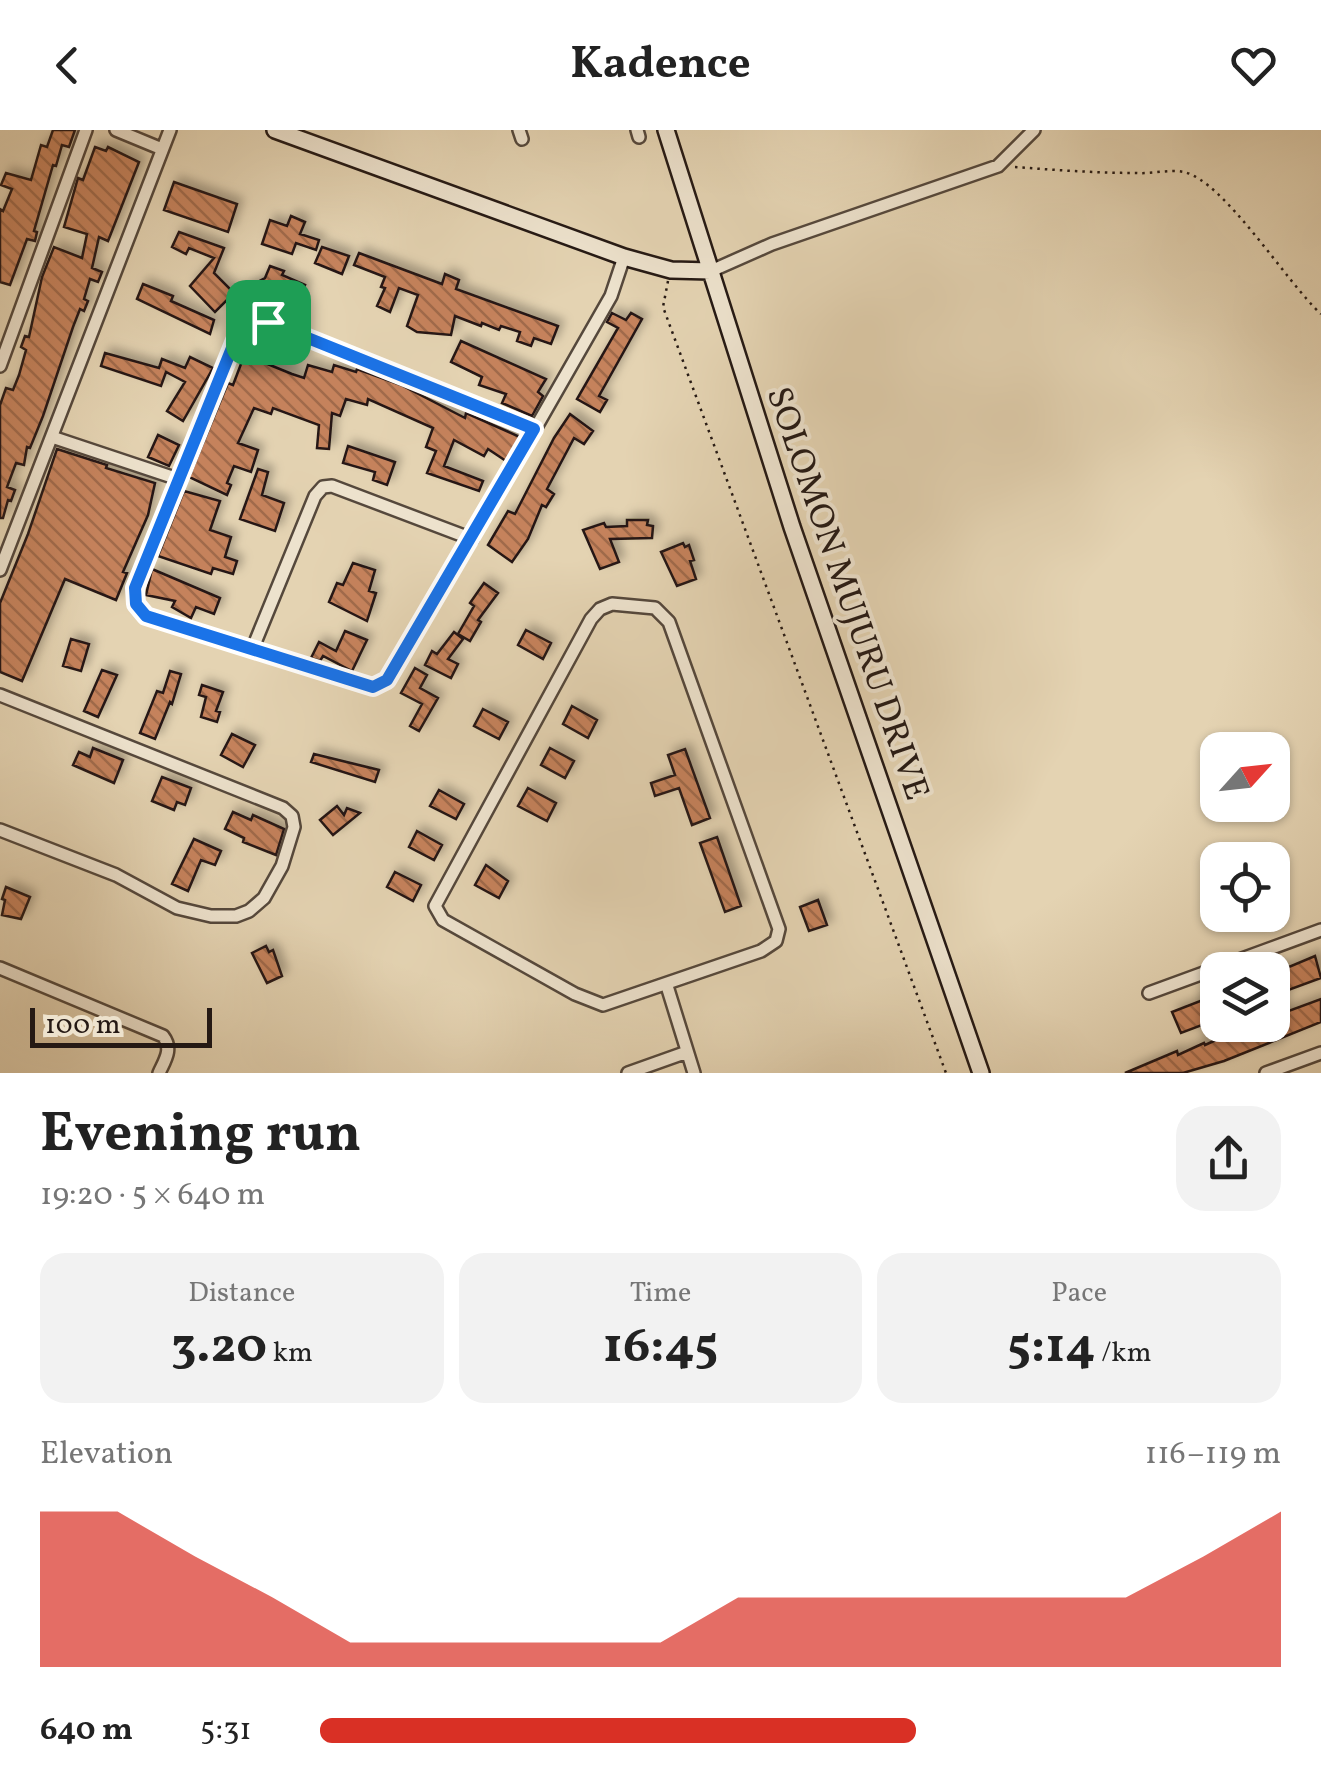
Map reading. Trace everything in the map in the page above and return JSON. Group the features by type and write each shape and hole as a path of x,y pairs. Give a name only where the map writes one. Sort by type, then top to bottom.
{"street":[{"path":"0,366 86,130"},
{"path":"116,130 162,149"},
{"path":"0,570 170,130"},
{"path":"275,130 624,256 671,270 711,271 772,244 998,166 1034,130"},
{"name":"SOLOMON MUJURU DRIVE","path":"666,130 792,527 982,1073"},
{"path":"534,429 268,322 252,324 236,338 135,588 136,604 146,616 379,686 387,680 472,539 611,296 624,256"},
{"path":"52,437 178,479"},
{"path":"252,650 315,496 323,487 332,486 472,539"},
{"path":"612,604 655,608 669,622 779,929 778,937 767,948 667,986 617,1002 594,1002 443,920 435,906 590,619 612,604"},
{"path":"0,695 283,808 292,816 294,827 282,866 264,898 244,914 225,917 176,908 116,875 0,830"},
{"path":"1149,993 1321,930"},
{"path":"0,968 163,1036 168,1056 159,1073"},
{"path":"667,986 694,1073"},
{"path":"628,1073 687,1052"},
{"path":"1266,1073 1321,1053"}],"path":[{"path":"998,166 1140,174 1184,172 1228,204 1302,297 1321,314"},
{"path":"671,270 663,307 946,1073"}],"building":[{"path":"53,130 75,130 69,147 62,145 56,166 53,165 34,231 35,241 27,239 10,285 0,282 0,209 3,211 12,189 1,185 6,173 31,180 41,145 47,147"},
{"path":"95,147 106,151 108,147 139,162 108,241 99,237 92,268 102,272 98,282 90,279 84,299 88,301 84,311 80,309 43,416 30,448 27,447 24,465 16,463 7,487 15,490 0,518 0,405 6,388 13,390 19,375 26,350 21,347 25,336 29,337 42,277 54,247 82,258 87,234 64,227 78,178 83,180"},
{"path":"174,182 237,204 228,232 164,210"},
{"path":"291,216 305,222 300,234 319,240 316,250 296,243 292,254 262,244 270,220 287,226"},
{"path":"179,232 224,248 214,273 234,293 215,312 190,286 214,258 189,248 186,254 172,247"},
{"path":"322,247 349,256 342,274 315,263"},
{"path":"359,253 442,284 445,274 459,280 456,289 558,326 551,344 534,338 531,346 517,341 520,332 482,323 481,326 455,316 451,335 417,332 407,326 418,295 399,288 390,312 377,306 385,277 354,265"},
{"path":"270,266 305,285 293,313 276,303 256,313 244,289 265,278"},
{"path":"143,284 214,320 210,334 137,299"},
{"path":"612,313 626,320 631,313 642,319 599,396 607,400 600,412 577,399 618,328 607,322"},
{"path":"461,341 546,379 538,392 543,396 532,416 502,403 506,394 479,385 482,377 451,362"},
{"path":"249,343 264,349 260,361 292,374 304,378 308,365 332,372 334,365 356,372 357,369 401,385 465,418 466,413 520,437 506,461 488,449 484,456 454,440 444,466 483,481 479,491 427,473 436,451 426,447 433,428 368,399 367,405 346,399 340,416 332,413 329,449 317,448 319,425 273,408 271,414 254,408 238,443 258,450 251,472 234,466 227,495 189,477"},
{"path":"105,353 159,368 162,359 185,368 190,357 213,368 183,421 167,411 185,382 166,372 161,386 101,366"},
{"path":"570,414 593,431 584,444 574,438 547,489 554,494 546,507 542,505 528,539 512,562 488,545 508,511 515,514"},
{"path":"158,435 179,445 169,466 148,457"},
{"path":"348,446 395,462 387,485 373,480 375,472 343,463"},
{"path":"57,449 155,483 148,515 123,572 127,573 116,600 65,579 22,681 0,672 0,603"},
{"path":"258,469 268,472 262,495 284,503 275,531 240,519"},
{"path":"184,491 220,501 210,530 231,537 225,557 237,561 233,574 213,568 211,574 158,556"},
{"path":"627,520 648,520 647,525 653,526 652,538 610,539 619,562 600,569 583,530 604,523 606,527 627,526"},
{"path":"683,543 685,547 689,545 696,579 677,586 661,552"},
{"path":"353,563 375,570 369,591 376,593 367,621 329,602 337,583 343,585"},
{"path":"152,569 220,598 214,614 196,607 191,618 172,607 175,601 146,595"},
{"path":"484,583 498,593 478,620 481,622 470,641 458,634 474,606 470,603"},
{"path":"526,630 551,643 543,659 518,645"},
{"path":"345,631 367,640 352,671 323,656 320,661 311,658 319,642 336,651"},
{"path":"454,632 463,639 448,659 458,664 451,678 425,665 432,651 437,654"},
{"path":"71,639 89,644 81,671 63,666"},
{"path":"415,668 427,675 420,688 438,698 419,731 410,726 422,704 401,693"},
{"path":"102,670 117,675 98,717 84,711"},
{"path":"170,671 181,674 155,739 140,733 157,691 163,693"},
{"path":"202,685 223,692 216,711 220,712 217,722 201,717 206,697 199,695"},
{"path":"572,706 597,720 588,738 563,724"},
{"path":"483,709 508,722 499,739 474,726"},
{"path":"232,734 255,745 243,767 221,755"},
{"path":"93,748 123,760 114,783 73,765 79,752 90,757"},
{"path":"550,748 574,761 565,778 541,765"},
{"path":"685,749 710,818 692,825 679,788 655,796 651,783 675,775 668,755"},
{"path":"314,754 379,770 375,782 311,762"},
{"path":"162,777 191,788 185,805 177,802 174,810 152,801"},
{"path":"528,788 556,803 547,821 518,806"},
{"path":"439,790 464,804 456,819 430,806"},
{"path":"337,806 344,815 347,808 360,813 333,835 320,820"},
{"path":"233,812 251,820 253,815 284,829 276,855 243,842 244,838 225,829"},
{"path":"417,831 442,845 434,860 409,847"},
{"path":"717,837 741,906 725,912 700,843"},
{"path":"194,839 221,851 215,865 201,860 188,891 172,884"},
{"path":"486,865 508,881 499,898 475,885"},
{"path":"395,872 421,885 413,901 387,887"},
{"path":"6,887 30,897 21,919 2,915"},
{"path":"818,900 827,925 809,931 800,907"},
{"path":"266,946 269,952 273,950 282,976 267,983 252,953"},
{"path":"1315,956 1321,978 1290,989 1290,966"},
{"path":"1321,999 1321,1022 1290,1034 1290,1010"},
{"path":"1200,1001 1200,1026 1181,1033 1172,1012"},
{"path":"1271,1042 1183,1073 1125,1073 1177,1051 1178,1055 1205,1045"}],"route":[{"path":"268,322 534,429 387,680 379,686 146,616 136,604 135,588 236,338 252,324 268,322"}]}
